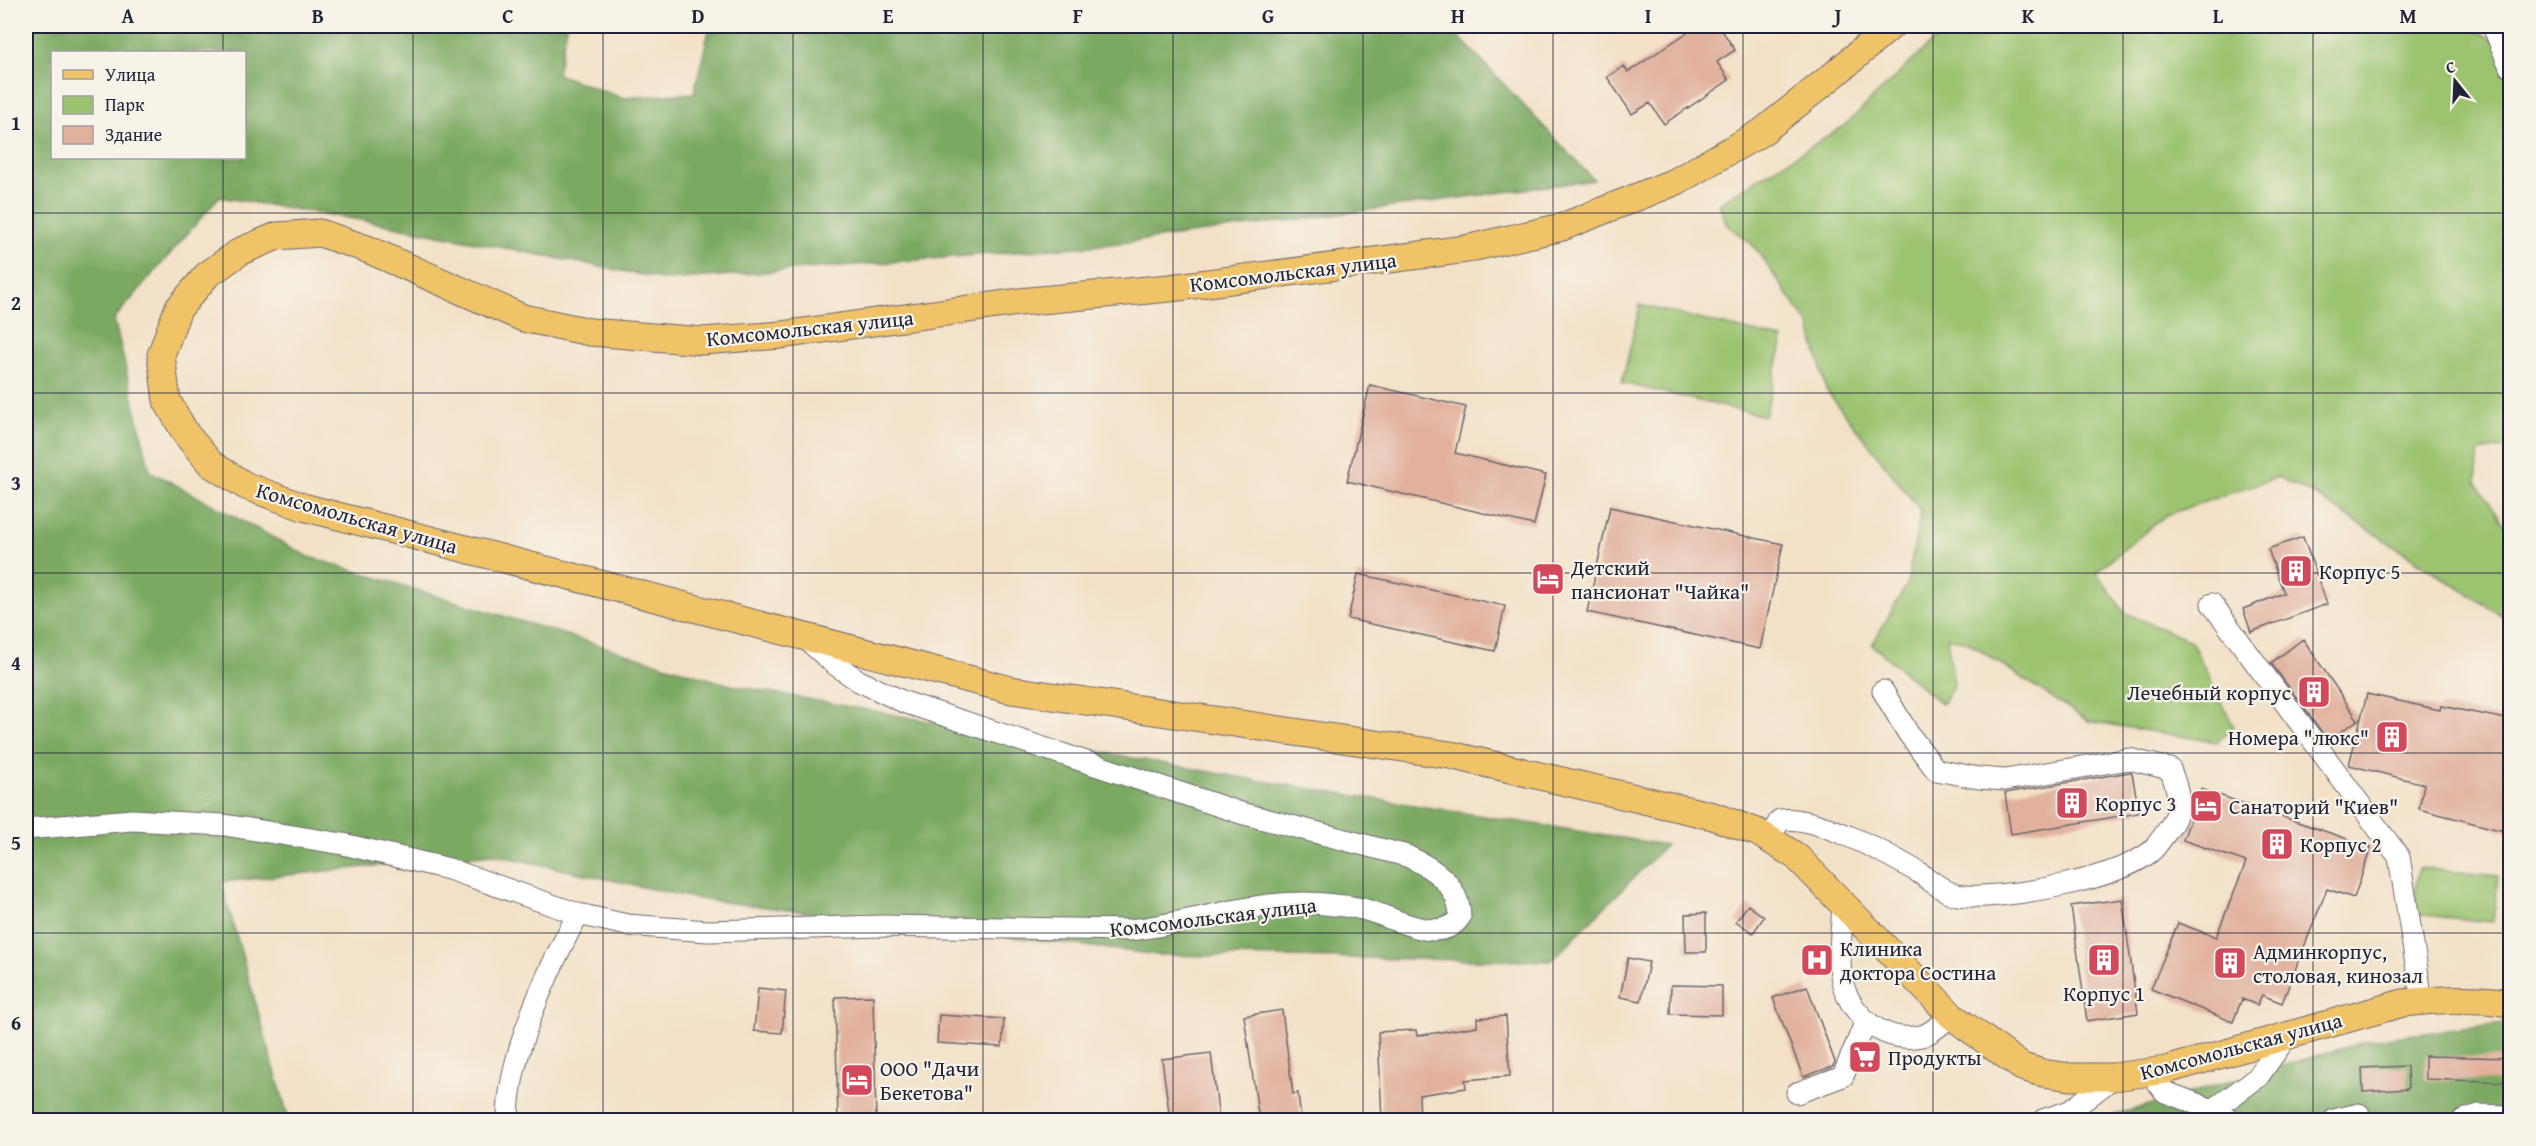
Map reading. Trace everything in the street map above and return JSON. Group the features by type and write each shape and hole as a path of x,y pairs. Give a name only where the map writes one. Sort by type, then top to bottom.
{"main road":[{"name":"Комсомольская улица","path":"1891,26 1762,132 1677,181 1562,227 1466,249 1170,288 1019,303 781,335 703,341 590,332 522,318 367,249 320,233 277,236 241,251 207,275 178,309 161,355 167,401 186,434 211,464 246,486 303,507 1011,690 1450,755 1713,816 1757,832 1796,856 1952,1016 2022,1067 2043,1073 2070,1077 2114,1077 2166,1070 2393,1005 2461,999 2511,1003"}],"street":[{"path":"2493,26 2511,67"},
{"path":"2212,604 2399,857 2422,1001"},
{"name":"Комсомольская улица","path":"26,829 132,820 224,825 354,847 449,869 578,914 627,925 708,931 881,926 1129,930 1168,926 1254,908 1317,902 1366,910 1428,930 1448,928 1460,917 1455,895 1446,881 1428,865 1407,856 1386,848 1312,833 1240,813 904,702 859,681 833,663 805,638"},
{"path":"1769,839 1780,820 1791,818 1838,832 1899,861 1956,895 2008,894 2101,876 2150,854 2177,818 2178,790 2170,769 2145,762 2129,759 2005,780 1936,770 1908,733 1883,691"},
{"path":"1843,905 1841,976 1850,1000 1866,1021 1884,1034 1903,1038 1923,1036 1952,1016"},
{"path":"508,1120 508,1094 529,1021 558,950 578,914"},
{"path":"1797,1094 1843,1076 1866,1021"},
{"path":"2150,1072 2164,1092 2216,1117 2258,1077 2287,1036"},
{"path":"2043,1120 2070,1111 2114,1077"},
{"path":"2334,1120 2359,1114"},
{"path":"2463,1120 2479,1115 2511,1116"}],"green space":[{"path":"26,26 567,26 557,74 622,98 694,93 710,26 1449,26 1594,180 1114,244 668,280 373,222 219,197 114,319 150,471 309,557 730,685 1255,780 1666,845 1551,961 1159,955 698,899 492,854 221,882 289,1120 26,1120"},
{"path":"1949,26 2466,26 2498,42 2510,85 2510,437 2504,448 2479,452 2476,482 2510,533 2510,621 2318,497 2278,477 2166,515 2096,572 2125,613 2191,641 2234,727 2217,742 2088,721 1969,643 1947,637 1954,685 1942,704 1872,645 1907,584 1921,511 1826,390 1810,326 1752,244 1727,225 1719,203 1844,126"},
{"path":"1640,305 1783,339 1765,416 1622,383"},
{"path":"2418,868 2498,876 2493,922 2413,914"},
{"path":"2510,1022 2510,1120 2098,1120 2370,1040"}],"building":[{"path":"1697,26 1719,26 1735,50 1717,62 1729,80 1664,124 1650,103 1632,114 1607,77 1624,66 1628,72"},
{"path":"1370,385 1466,407 1455,453 1546,475 1534,525 1347,481"},
{"path":"1610,507 1783,544 1760,649 1587,612"},
{"name":"Корпус 5","path":"2303,537 2327,604 2251,632 2243,609 2284,593 2268,549"},
{"path":"1358,574 1505,606 1495,651 1348,619"},
{"name":"Лечебный корпус","path":"2303,639 2358,720 2328,740 2271,663"},
{"path":"2367,694 2440,710 2441,706 2511,720 2511,833 2419,809 2424,784 2349,765"},
{"name":"Корпус 3","path":"2130,772 2139,813 2011,834 2005,793"},
{"path":"2201,789 2371,847 2354,898 2327,889 2282,1003 2262,995 2257,1005 2242,999 2233,1022 2151,989 2178,923 2216,937 2246,862 2183,840"},
{"name":"Корпус 1","path":"2122,899 2138,1013 2087,1021 2071,906"},
{"path":"1748,905 1764,917 1753,933 1736,921"},
{"path":"1706,913 1706,952 1686,952 1685,914"},
{"path":"1628,958 1649,962 1641,1001 1620,997"},
{"path":"1671,985 1722,986 1722,1015 1670,1014"},
{"path":"1807,986 1835,1062 1833,1066 1803,1077 1773,998"},
{"path":"758,988 786,991 782,1033 754,1031"},
{"path":"873,996 876,1120 838,1120 835,997"},
{"path":"1282,1010 1293,1094 1298,1093 1301,1120 1259,1120 1244,1016"},
{"path":"939,1015 1004,1019 1002,1047 937,1043"},
{"path":"1506,1016 1510,1076 1465,1080 1466,1088 1419,1095 1420,1120 1382,1120 1378,1032 1416,1030 1417,1036 1477,1026 1477,1018"},
{"path":"1211,1053 1219,1120 1170,1120 1162,1059"},
{"path":"2425,1056 2511,1058 2511,1082 2425,1079"},
{"path":"2407,1066 2408,1089 2363,1092 2362,1068"}],"place":[{"name":"Корпус 5","path":"2296,571"},
{"name":"Детский пансионат \"Чайка\"","path":"1548,579"},
{"name":"Лечебный корпус","path":"2314,692"},
{"name":"Номера \"люкс\"","path":"2392,737"},
{"name":"Корпус 3","path":"2072,803"},
{"name":"Санаторий \"Киев\"","path":"2206,806"},
{"name":"Корпус 2","path":"2277,844"},
{"name":"Клиника доктора Состина","path":"1817,960"},
{"name":"Корпус 1","path":"2104,960"},
{"name":"Админкорпус, столовая, кинозал","path":"2230,963"},
{"name":"Продукты","path":"1865,1057"},
{"name":"ООО \"Дачи Бекетова\"","path":"857,1080"}]}
